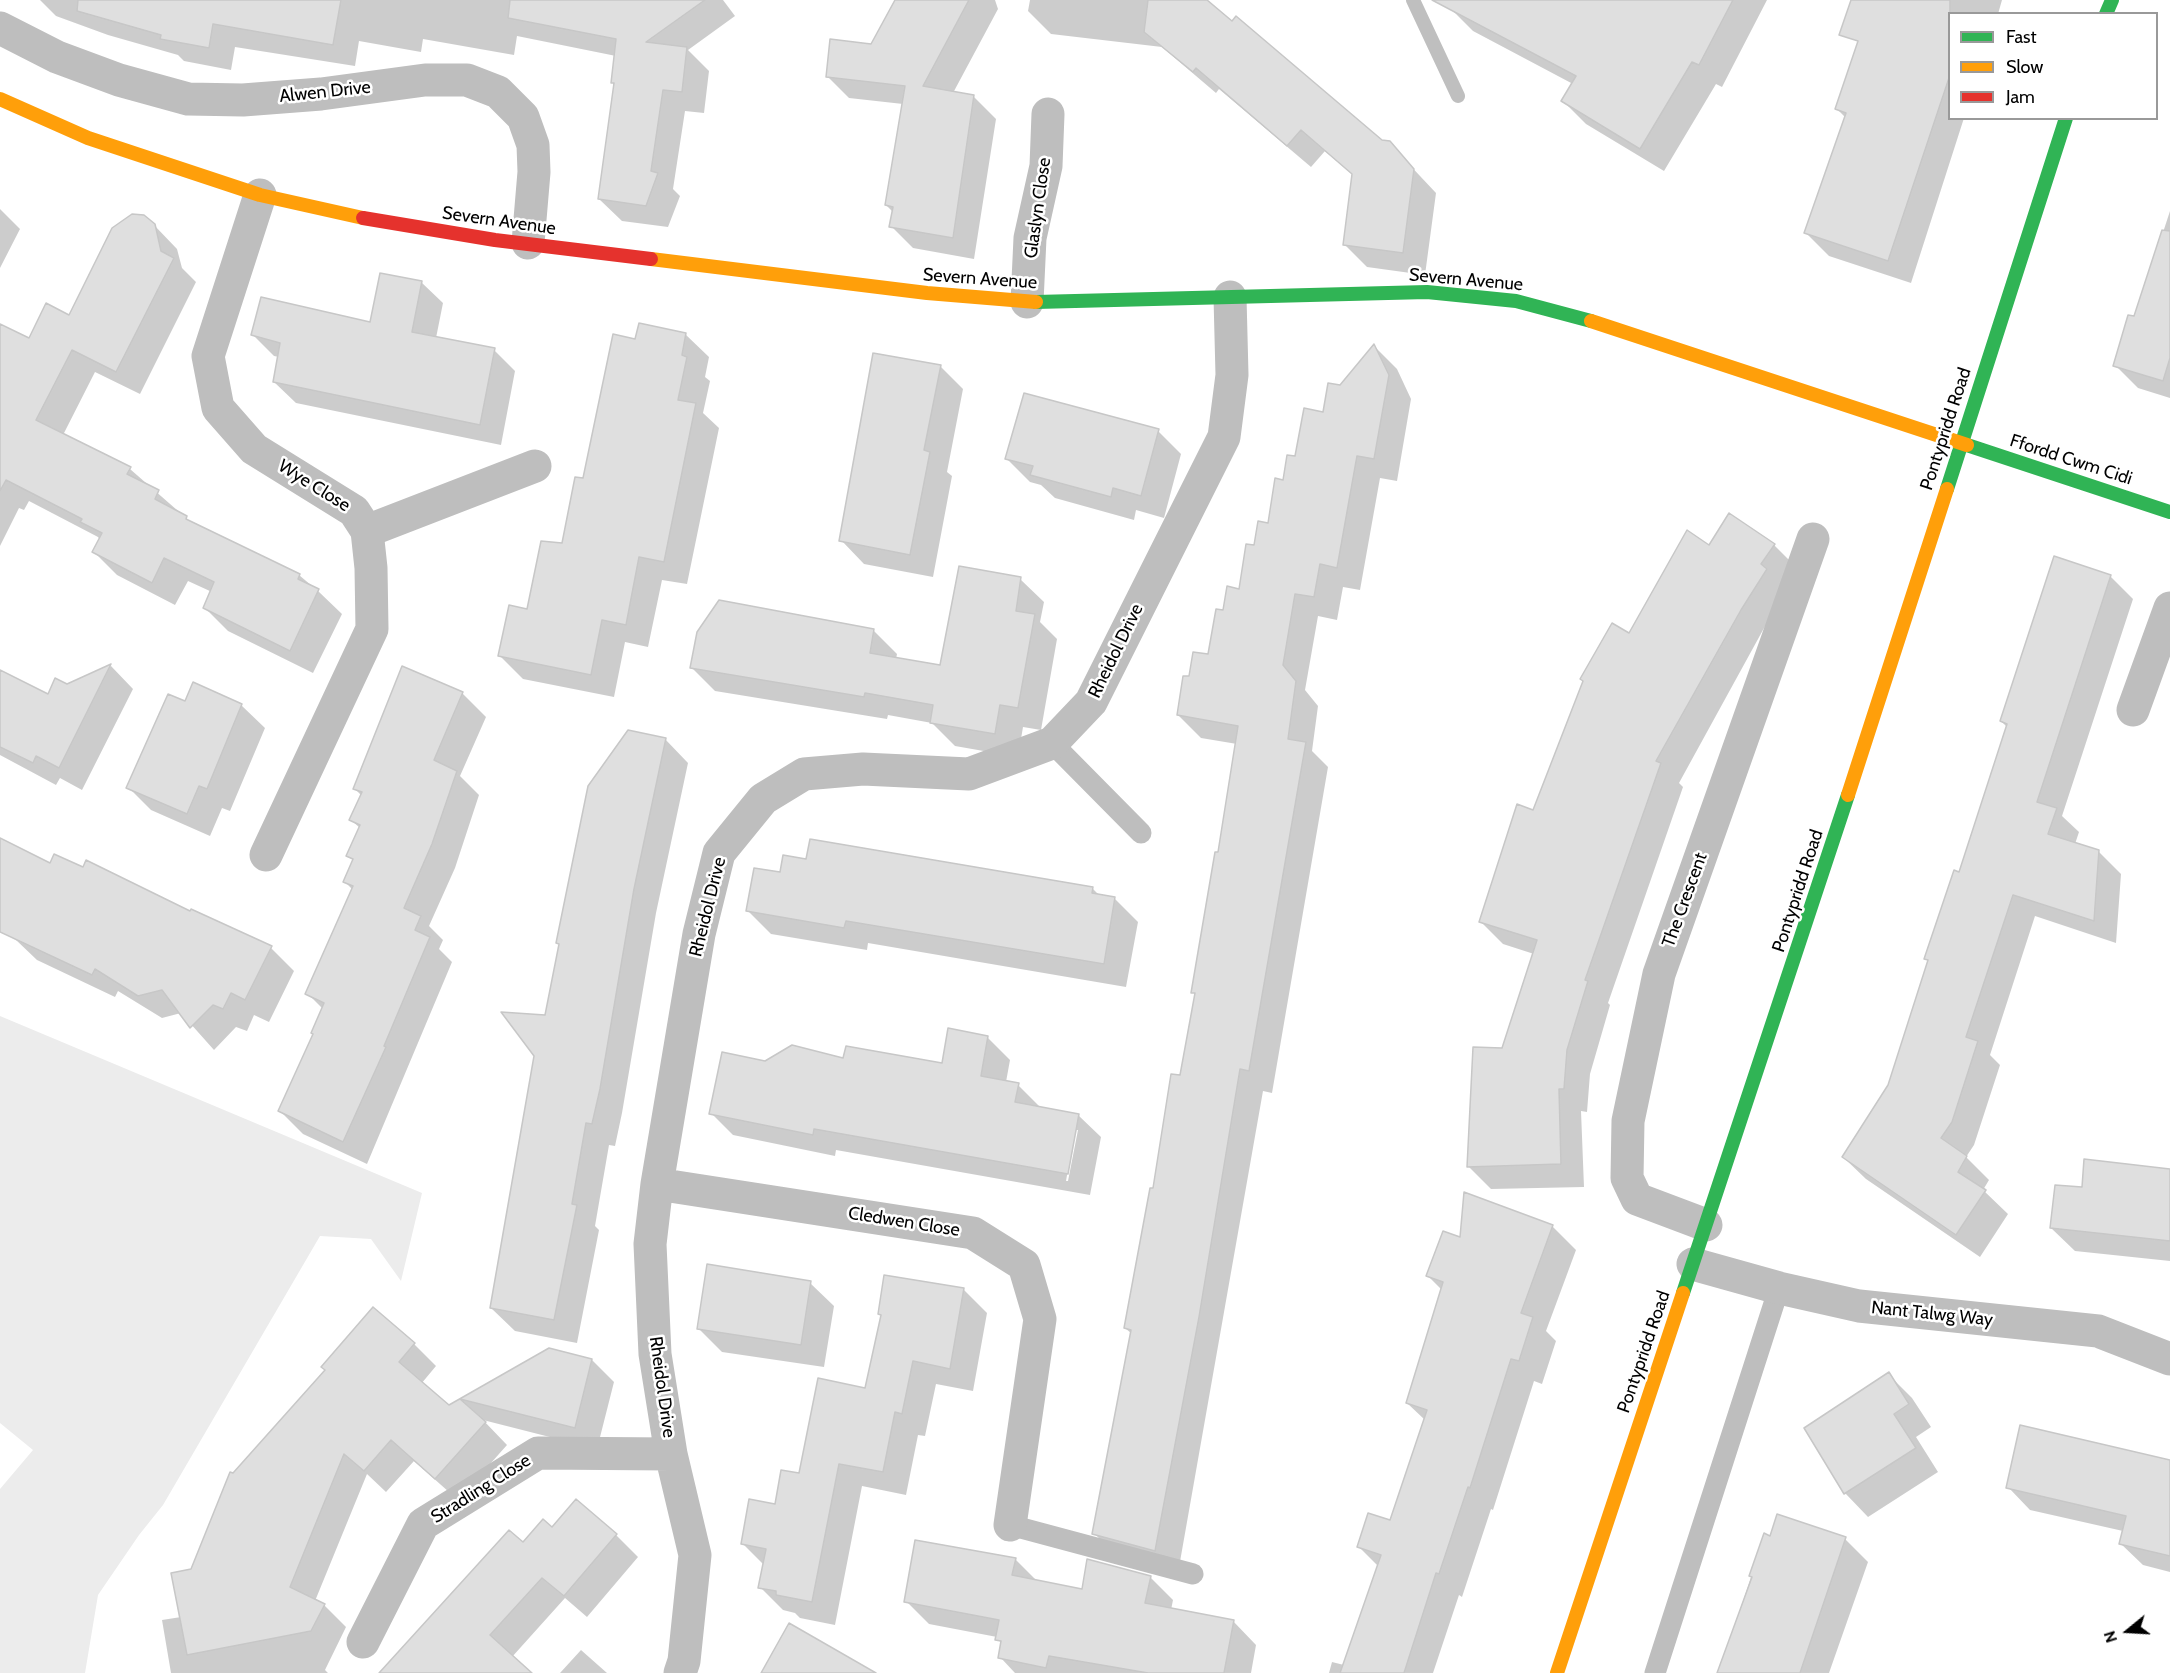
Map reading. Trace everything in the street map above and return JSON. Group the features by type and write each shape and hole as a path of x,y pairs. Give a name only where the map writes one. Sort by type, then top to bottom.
{"street":[{"name":"Alwen Drive","path":"0,28 57,57 119,80 188,99 243,100 321,94 425,80 467,80 498,92 523,117 533,145 534,172 528,243"},
{"name":"Severn Avenue","path":"0,99 88,138 260,195 387,223 528,243 915,292 1027,302 1427,292 1516,301 1574,315 1960,442"},
{"name":"Glaslyn Close","path":"1027,302 1030,238 1046,166 1048,114"},
{"name":"Pontypridd Road","path":"1557,1673 1820,883 2065,120"},
{"name":"Wye Close","path":"260,195 208,356 218,408 254,449 354,510 368,531"},
{"name":"Rheidol Drive","path":"680,1673 684,1661 694,1555 671,1454 655,1354 650,1244 657,1184 699,934 718,853 762,799 804,774 863,769 969,774 1052,743 1091,702 1224,437 1232,375 1230,297"},
{"name":"Ffordd Cwm Cidi","path":"1960,442 2170,512"},
{"path":"266,855 372,629 368,531 535,466"},
{"name":"The Crescent","path":"1706,1225 1637,1199 1627,1178 1628,1121 1659,974 1813,539"},
{"path":"2133,710 2170,608"},
{"name":"Cledwen Close","path":"657,1184 973,1233 1024,1265 1040,1319 1010,1525"},
{"name":"Nant Talwg Way","path":"1693,1264 1779,1288 1859,1306 2098,1331 2170,1359"},
{"name":"Stradling Close","path":"363,1642 423,1524 519,1465 538,1454 671,1454"}],"lane":[{"path":"1052,743 1141,832"},
{"path":"1655,1673 1779,1288"},
{"path":"1010,1525 1193,1574"}],"shaded area":[{"path":"0,1016 422,1193 401,1281 371,1239 320,1236 163,1505 139,1535 98,1595 85,1673 0,1673 0,1489 33,1450 0,1423"}],"building":[{"path":"78,0 341,0 333,45 213,24 209,48 160,39 161,35 77,11"},
{"path":"510,0 705,0 646,42 687,47 682,92 663,90 651,171 658,173 646,206 598,199 614,83 611,83 616,39 508,18"},
{"path":"895,0 969,0 923,86 974,95 953,238 889,227 893,207 885,205 905,86 826,77 830,39 871,44"},
{"path":"1148,0 1207,0 1232,21 1236,16 1382,140 1390,141 1414,169 1403,253 1343,245 1352,174 1301,130 1287,146 1196,68 1193,72 1144,32"},
{"path":"1432,0 1733,0 1699,65 1692,62 1640,149 1561,101 1576,76"},
{"path":"1851,0 1950,0 1948,81 1888,261 1804,233 1846,113 1835,109 1858,41 1839,35"},
{"path":"132,214 144,215 155,224 161,251 174,258 116,372 72,350 36,420 131,467 127,474 159,490 155,499 187,516 186,519 300,574 298,579 319,589 290,651 203,608 214,582 164,558 152,583 92,552 102,533 80,522 82,519 6,480 0,491 0,324 29,338 46,303 69,315 112,228"},
{"path":"2162,230 2170,231 2170,358 2163,381 2113,366 2128,315 2134,316"},
{"path":"380,273 422,281 412,332 495,348 480,425 273,382 280,343 251,335 261,297 370,322"},
{"path":"639,323 686,333 682,355 687,357 678,400 696,403 664,562 639,557 626,625 602,620 591,675 498,656 509,605 527,609 541,541 562,543 575,477 583,478 613,334 635,339"},
{"path":"1374,344 1389,375 1374,459 1357,456 1337,568 1320,564 1314,597 1295,594 1283,665 1296,681 1288,739 1306,742 1249,1071 1240,1069 1199,1317 1155,1551 1092,1534 1131,1330 1124,1328 1150,1188 1153,1188 1171,1074 1180,1075 1195,993 1191,993 1215,852 1218,852 1238,726 1177,715 1183,676 1189,676 1193,652 1208,654 1216,609 1223,610 1227,586 1239,589 1246,544 1254,545 1258,521 1268,523 1275,478 1283,480 1287,455 1295,456 1304,408 1323,412 1328,383 1340,385"},
{"path":"873,353 941,365 924,450 930,452 910,555 839,541"},
{"path":"1024,393 1159,429 1141,496 1113,488 1111,497 1030,475 1033,466 1005,459"},
{"path":"1729,513 1775,544 1761,564 1767,569 1741,610 1656,761 1661,763 1585,980 1588,981 1567,1050 1564,1089 1559,1089 1561,1164 1467,1167 1473,1047 1502,1048 1537,940 1479,922 1517,804 1533,810 1583,681 1580,679 1612,623 1629,633 1687,530 1709,545"},
{"path":"2054,556 2111,575 2037,802 2057,808 2048,834 2099,850 2094,921 2013,895 1966,1037 1978,1041 1952,1122 1941,1138 1967,1156 1958,1172 1986,1190 1956,1235 1842,1157 1888,1085 1928,960 1924,959 1954,870 1959,872 2007,724 2000,721"},
{"path":"959,566 1021,577 1016,611 1035,614 1018,708 1000,705 995,734 930,723 933,705 865,693 864,697 690,668 697,632 719,600 874,629 870,653 940,665"},
{"path":"111,664 59,768 36,756 33,763 0,747 0,670 48,694 55,678 67,684"},
{"path":"402,666 463,692 434,760 457,771 432,844 404,908 421,916 415,930 430,937 384,1046 386,1047 343,1142 278,1111 313,1034 311,1033 324,1003 305,994 353,886 343,882 353,859 346,856 360,825 349,820 362,792 353,789"},
{"path":"193,682 242,704 207,789 199,786 187,814 126,788 168,694 185,701"},
{"path":"628,730 666,738 634,889 600,1089 592,1124 586,1123 572,1204 577,1205 554,1320 490,1308 534,1056 501,1012 545,1015 559,944 556,943 588,786"},
{"path":"0,838 50,863 54,854 83,867 86,860 190,911 191,909 272,946 245,1000 231,993 223,1009 213,1005 190,1028 162,990 138,996 95,969 92,975 0,932"},
{"path":"810,839 1093,887 1092,893 1115,897 1104,964 846,921 844,928 746,911 754,868 780,872 783,855 806,859"},
{"path":"948,1028 988,1036 981,1076 1019,1083 1015,1102 1079,1114 1068,1174 814,1129 813,1135 709,1114 722,1052 765,1061 792,1045 843,1058 846,1046 942,1063"},
{"path":"2084,1159 2170,1169 2170,1241 2050,1228 2055,1185 2082,1187"},
{"path":"1464,1192 1553,1225 1521,1313 1533,1317 1519,1361 1511,1359 1470,1488 1468,1487 1439,1574 1436,1573 1404,1673 1340,1673 1381,1555 1357,1547 1368,1513 1390,1520 1427,1410 1406,1403 1443,1282 1426,1276 1443,1231 1460,1237"},
{"path":"707,1264 811,1281 801,1345 697,1329"},
{"path":"884,1275 964,1288 950,1369 913,1361 902,1414 895,1412 883,1472 839,1464 812,1602 776,1595 776,1591 758,1588 766,1549 741,1544 749,1499 775,1504 781,1470 799,1473 818,1378 865,1388 881,1315 878,1314"},
{"path":"373,1307 415,1343 399,1362 449,1405 549,1348 592,1359 575,1428 460,1399 486,1422 435,1479 391,1440 364,1471 344,1454 290,1587 325,1604 311,1631 187,1655 171,1573 191,1569 230,1472 233,1473 325,1370 321,1367"},
{"path":"1889,1372 1909,1404 1894,1414 1916,1448 1844,1494 1804,1428"},
{"path":"2020,1425 2170,1460 2170,1556 2119,1544 2126,1516 2006,1488"},
{"path":"576,1499 617,1534 564,1596 542,1578 490,1635 532,1673 379,1673 509,1530 523,1542 543,1519 552,1527"},
{"path":"1777,1514 1846,1537 1800,1673 1717,1673 1752,1577 1749,1576 1764,1533 1770,1536"},
{"path":"915,1540 1016,1558 1012,1575 1082,1589 1087,1559 1151,1576 1145,1603 1234,1620 1224,1673 1148,1673 1049,1656 1046,1668 998,1658 1001,1641 995,1640 999,1620 904,1602"},
{"path":"789,1623 876,1673 761,1673"}],"waterway":[{"path":"1413,0 1458,96"}],"traffic: fast":[{"path":"2107,12 2112,0"},
{"path":"1947,489 2065,120"},
{"path":"1036,302 1427,292 1516,301 1591,321"},
{"path":"1967,445 2170,512"},
{"path":"1683,1293 1848,795"}],"traffic: slow":[{"path":"0,99 88,138 260,195 363,218"},
{"path":"651,259 927,293 1036,302"},
{"path":"1591,321 1967,445"},
{"path":"1848,795 1947,489"},
{"path":"1557,1673 1683,1293"}],"traffic: jam":[{"path":"363,218 495,240 651,259"}]}
